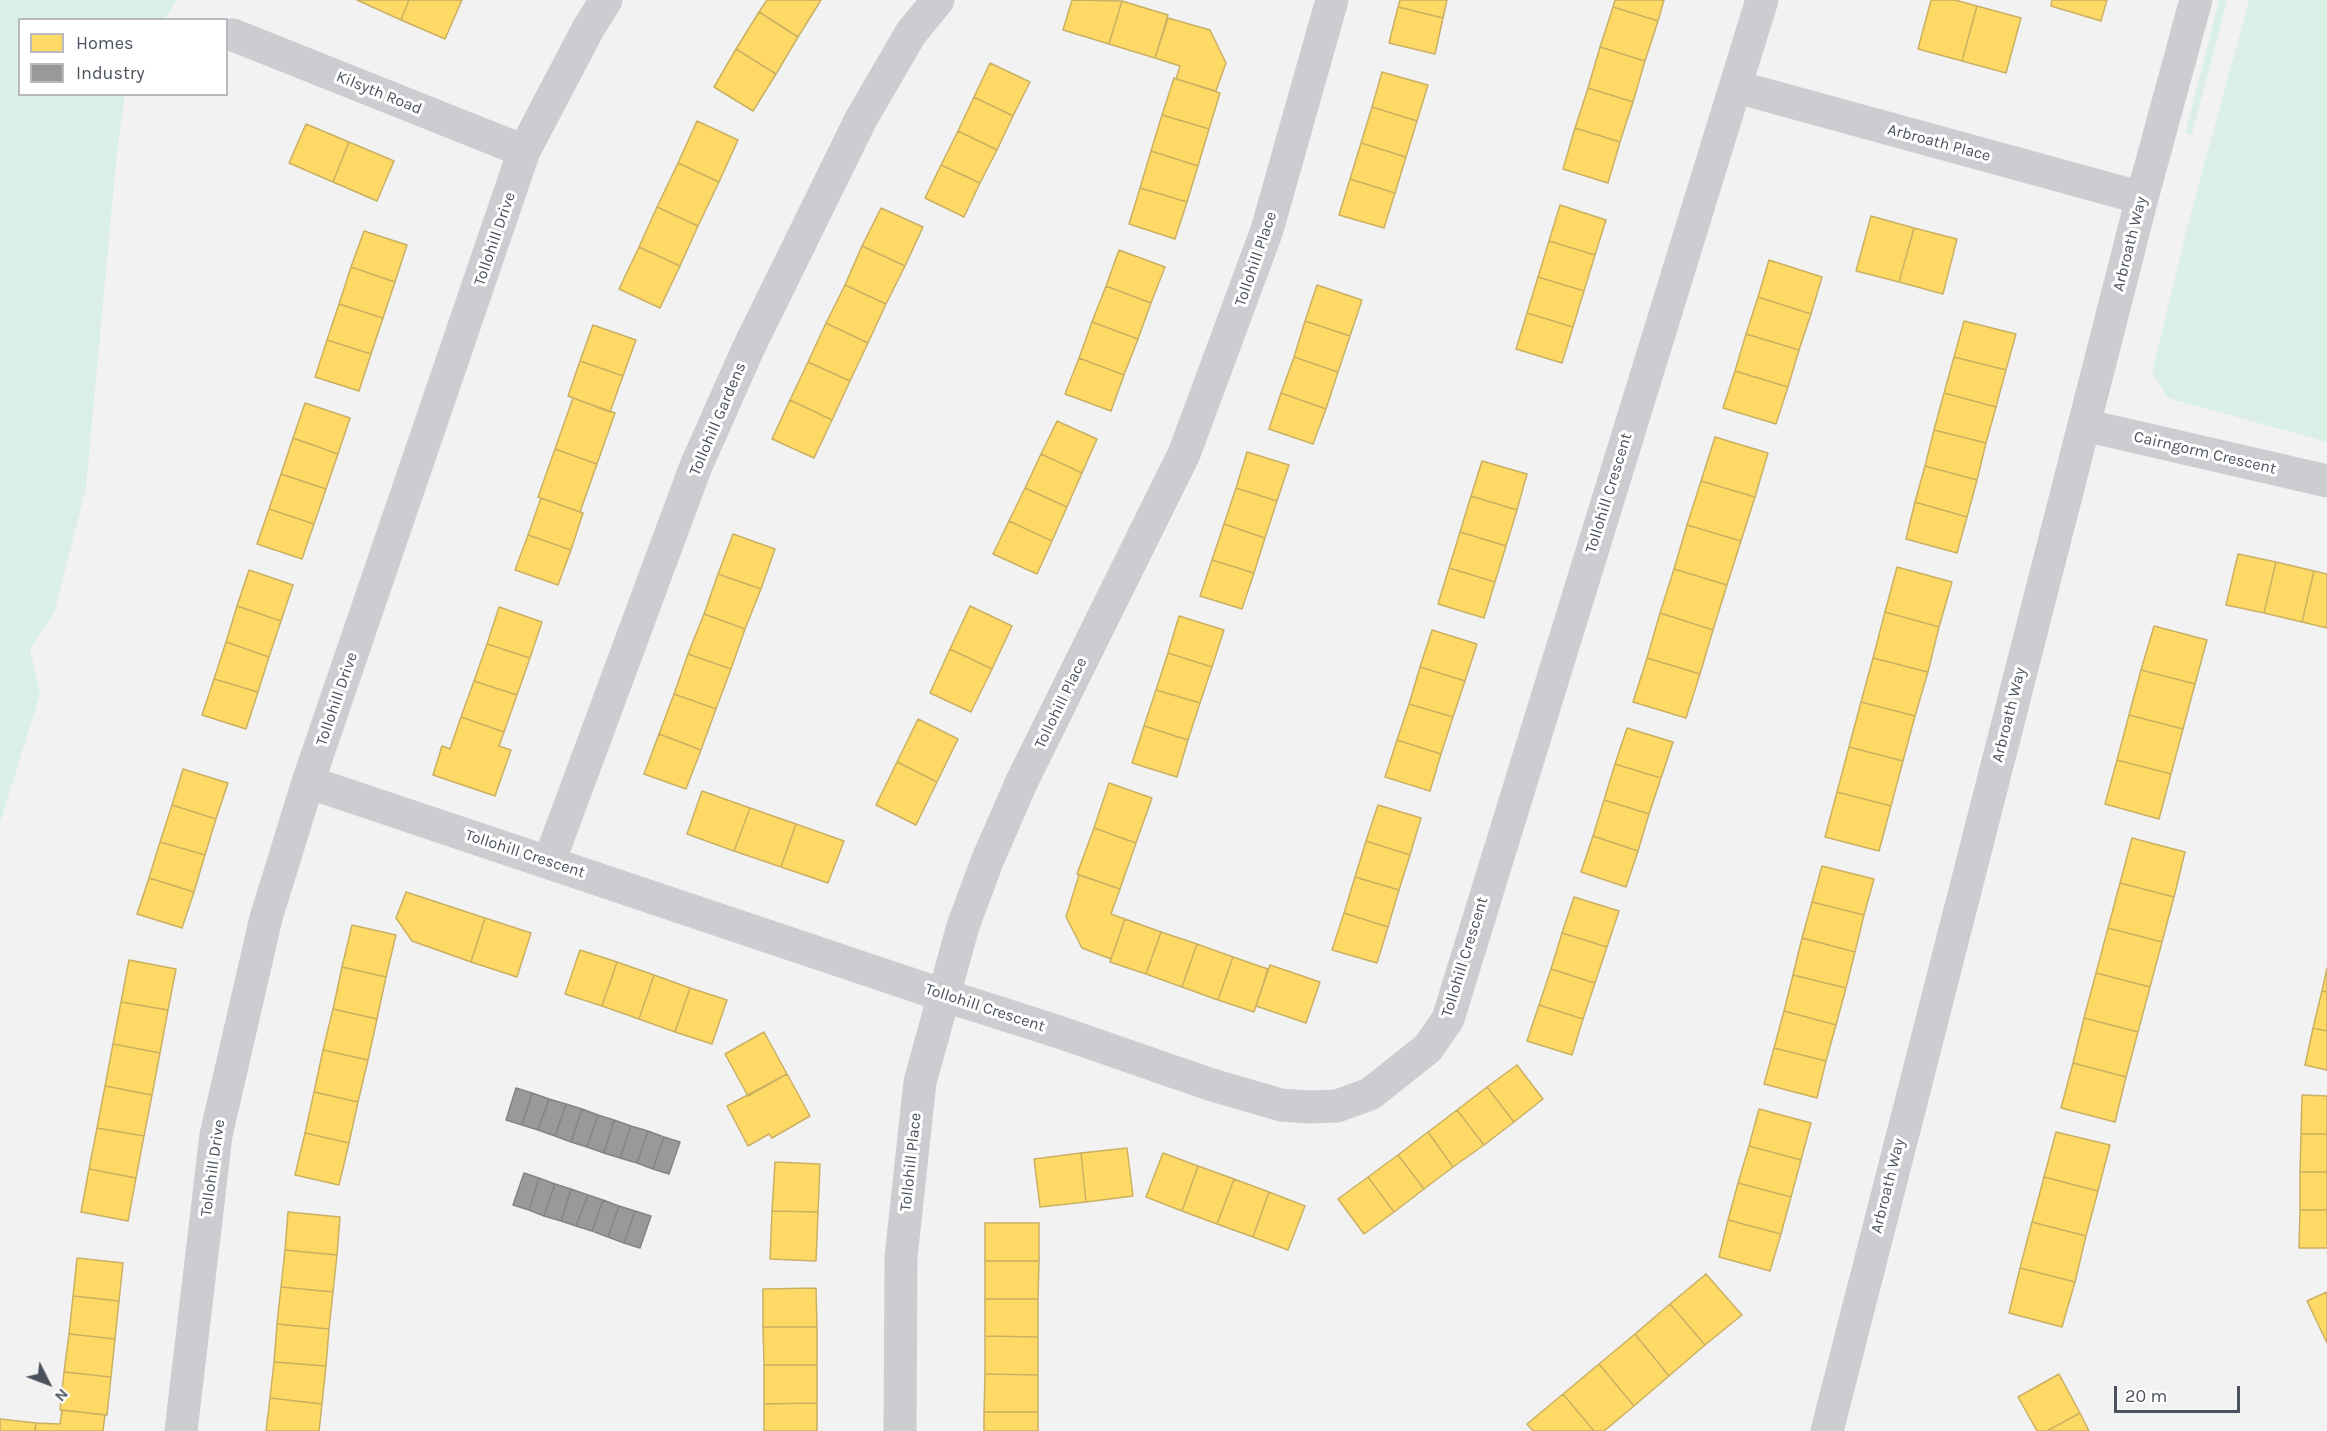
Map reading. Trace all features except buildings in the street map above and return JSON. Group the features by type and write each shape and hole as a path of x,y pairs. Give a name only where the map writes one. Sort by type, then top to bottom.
{"street":[{"name":"Tollohill Drive","path":"181,1431 216,1135 266,918 308,782 524,151 588,29 606,0"},
{"name":"Tollohill Gardens","path":"549,862 696,466 748,349 861,118 911,33 938,0"},
{"name":"Tollohill Place","path":"900,1431 901,1257 920,1082 963,926 988,859 1018,791 1184,454 1268,231 1332,0"},
{"name":"Tollohill Crescent","path":"308,782 1209,1084 1281,1105 1337,1106 1370,1094 1428,1048 1448,1019 1762,0"},
{"name":"Arbroath Way","path":"1827,1431 2142,198 2196,0"},
{"name":"Kilsyth Road","path":"233,35 524,151"},
{"name":"Arbroath Place","path":"1737,87 2142,198"},
{"name":"Cairngorm Crescent","path":"2084,425 2327,481"}],"green space":[{"path":"0,0 177,0 165,18 18,18 18,96 125,96 117,151 86,488 55,611 30,649 40,694 0,823"},
{"path":"2219,0 2227,0 2192,135 2185,133"},
{"path":"2249,0 2327,0 2327,442 2168,398 2152,372 2187,228"}]}
